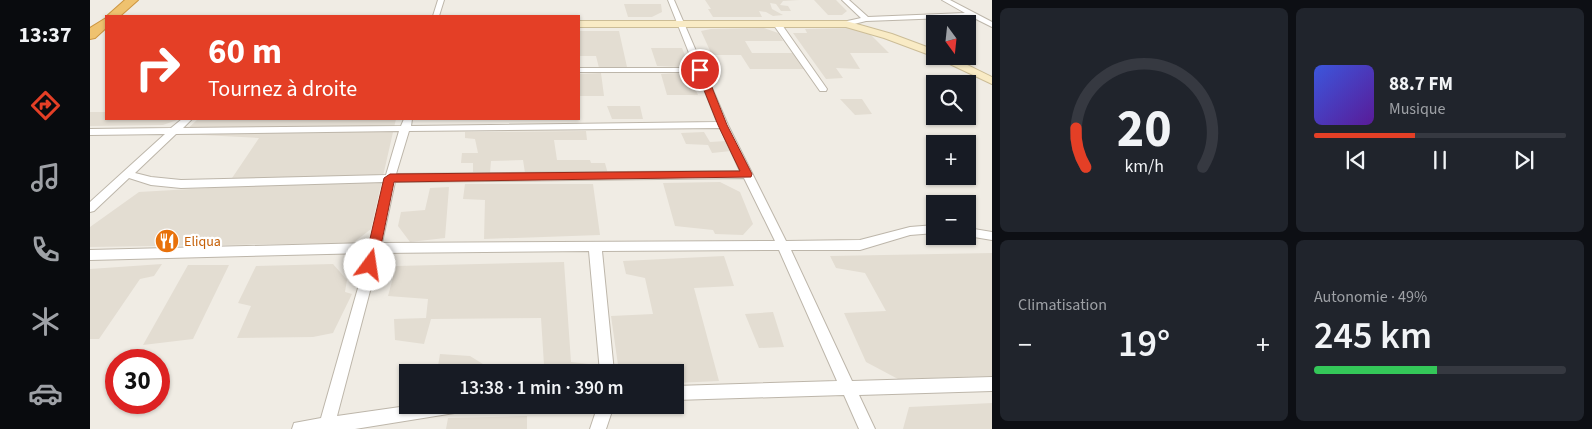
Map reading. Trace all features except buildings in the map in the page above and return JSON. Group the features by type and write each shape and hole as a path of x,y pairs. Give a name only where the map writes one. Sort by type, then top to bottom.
{"highway":[{"path":"113,15 132,0"}],"street":[{"path":"436,15 441,0"},
{"path":"671,0 723,125 783,246 867,429"},
{"path":"845,0 866,19"},
{"path":"945,0 974,15"},
{"path":"976,16 992,25"},
{"path":"580,24 846,24 866,19 926,17"},
{"path":"777,24 823,89"},
{"path":"846,24 888,36 926,51"},
{"path":"959,65 992,81"},
{"path":"580,70 700,70"},
{"path":"90,208 186,120"},
{"path":"90,132 406,124 723,125"},
{"path":"327,427 375,248 390,178 406,124"},
{"path":"127,174 151,181 181,184 390,178 747,174"},
{"path":"90,255 375,248 860,245 910,231 926,230"},
{"path":"976,233 992,236"},
{"path":"595,246 606,364"},
{"path":"684,393 992,384"},
{"path":"300,429 327,427 410,414"},
{"path":"598,429 603,414"}],"shaded area":[{"path":"705,0 799,0 783,1 780,5 788,6 791,11 781,11 776,4 770,3 772,9 783,15 773,16 759,11 762,17 713,17 708,9 711,9"},
{"path":"814,0 836,0 847,11 842,15 828,15"},
{"path":"624,4 661,4 662,12 652,17 628,17"},
{"path":"764,28 778,33 783,41 745,41 752,53 793,53 804,69 750,69 741,55 712,55 701,31 711,29"},
{"path":"853,28 869,33 889,53 850,53 860,69 836,68 843,78 826,79 793,33 807,33 805,29"},
{"path":"580,31 619,31 627,67 599,68 596,56 580,56"},
{"path":"651,48 682,48 687,60 679,67 657,66"},
{"path":"601,73 604,96 580,96 580,74"},
{"path":"678,73 691,79 698,95 667,95 661,74"},
{"path":"840,99 862,99 872,114 855,115"},
{"path":"607,106 640,106 643,119 612,119"},
{"path":"90,112 105,112 105,120 177,120 163,125 90,126"},
{"path":"197,120 396,120 371,229 353,243 90,247 90,227 139,192 226,187 259,138 182,134"},
{"path":"586,131 587,140 554,140 557,160 590,160 591,163 605,163 608,174 525,173 523,160 491,161 490,173 473,172 473,163 461,163 462,153 478,153 475,139 465,138 465,132"},
{"path":"704,132 710,142 726,141 731,151 712,153 708,145 686,144 681,133"},
{"path":"720,182 740,192 753,224 743,235 715,234 713,230 675,226 663,183"},
{"path":"465,184 593,184 600,235 484,239 485,200 463,199"},
{"path":"449,187 445,238 410,242 398,226 401,212 425,210 430,188"},
{"path":"992,253 992,376 898,379 866,362 844,313 886,311 865,273 836,268 830,256"},
{"path":"724,256 734,286 694,288 719,381 684,383 684,364 618,364 611,316 653,314 645,278 626,274 623,261"},
{"path":"564,262 571,362 588,364 544,364 541,318 431,319 424,344 395,340 394,319 426,318 428,299 388,296 396,266"},
{"path":"162,264 154,276 140,279 99,339 90,339 90,269"},
{"path":"333,264 347,280 345,292 352,294 333,333 313,337 237,338 251,306 238,303 256,266"},
{"path":"188,265 229,265 193,339 143,345"},
{"path":"773,312 784,347 759,348 745,314"},
{"path":"440,354 470,356 483,364 438,364"},
{"path":"992,403 992,429 903,429 909,407"},
{"path":"527,416 527,429 446,429 448,418"}],"place":[{"name":"Eliqua","path":"167,241"}],"route":[{"path":"370,265 390,178 747,174 723,125 700,70"}]}
